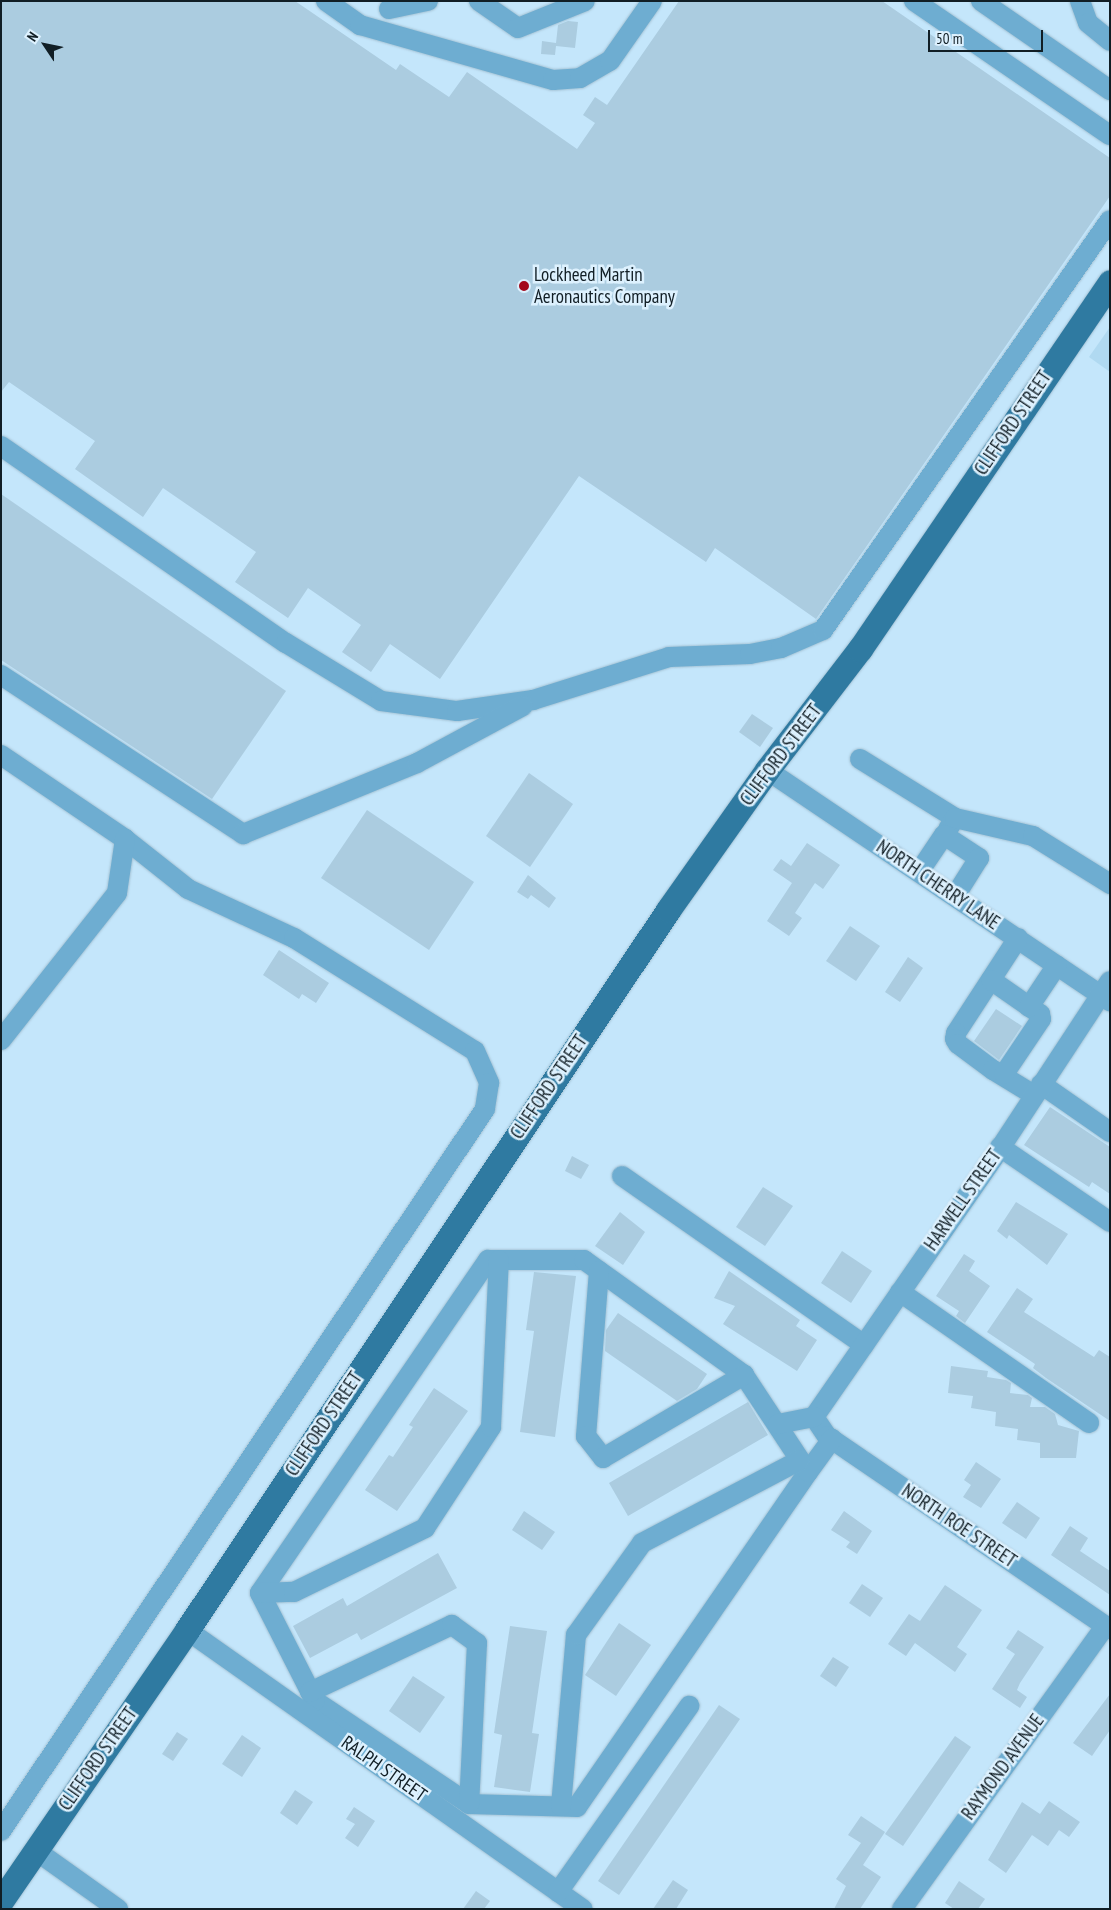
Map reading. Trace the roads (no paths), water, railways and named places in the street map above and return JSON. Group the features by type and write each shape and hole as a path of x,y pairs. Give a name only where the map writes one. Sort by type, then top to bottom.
{"main road":[{"name":"CLIFFORD STREET","path":"1,1901 187,1630 531,1113 767,770 860,649 1110,282"}],"street":[{"path":"326,1 360,24 552,80 580,78 610,61 652,1"},
{"path":"389,9 428,1"},
{"path":"479,1 518,28 584,1"},
{"path":"914,1 1110,134"},
{"path":"982,1 1110,90"},
{"path":"1080,1 1088,23 1110,41"},
{"path":"1,446 286,643 381,700 457,712 533,700 670,657 750,654 782,648 823,630 1110,220"},
{"path":"1,675 243,834 417,763 533,700"},
{"path":"1,755 125,839 188,889 294,938 475,1052 489,1083 485,1109 1,1831"},
{"path":"860,759 955,818 1033,836 1110,884"},
{"name":"NORTH CHERRY LANE","path":"767,770 1057,965 1106,992"},
{"path":"919,872 955,818"},
{"path":"944,835 979,858 954,896"},
{"path":"1,1040 116,893 125,839"},
{"path":"1018,938 956,1033 955,1039 993,1070 1038,1090 1110,1132"},
{"path":"1029,1007 1057,965"},
{"path":"991,980 1040,1014 1041,1019 1004,1074"},
{"name":"HARWELL STREET","path":"814,1417 1106,992"},
{"path":"1000,1147 1110,1222"},
{"path":"622,1176 864,1345"},
{"path":"260,1593 488,1260 584,1260 744,1375 804,1466"},
{"path":"260,1593 294,1592 425,1528 491,1427 500,1260"},
{"path":"599,1271 586,1436 603,1458 744,1375"},
{"path":"900,1292 1089,1423"},
{"path":"778,1424 814,1417"},
{"name":"NORTH ROE STREET","path":"814,1417 832,1439 1107,1627"},
{"path":"260,1593 310,1702 469,1804 577,1807 804,1466 832,1439"},
{"path":"561,1806 576,1635 642,1543 804,1466"},
{"path":"310,1702 452,1626 477,1643 469,1804"},
{"name":"RAYMOND AVENUE","path":"902,1909 1107,1627"},
{"name":"RALPH STREET","path":"187,1630 310,1702 440,1809 582,1909"},
{"path":"558,1892 689,1706"},
{"path":"440,1809 451,1791"},
{"path":"35,1850 118,1909"}],"place":[{"name":"Lockheed Martin Aeronautics Company","path":"524,286"}]}
